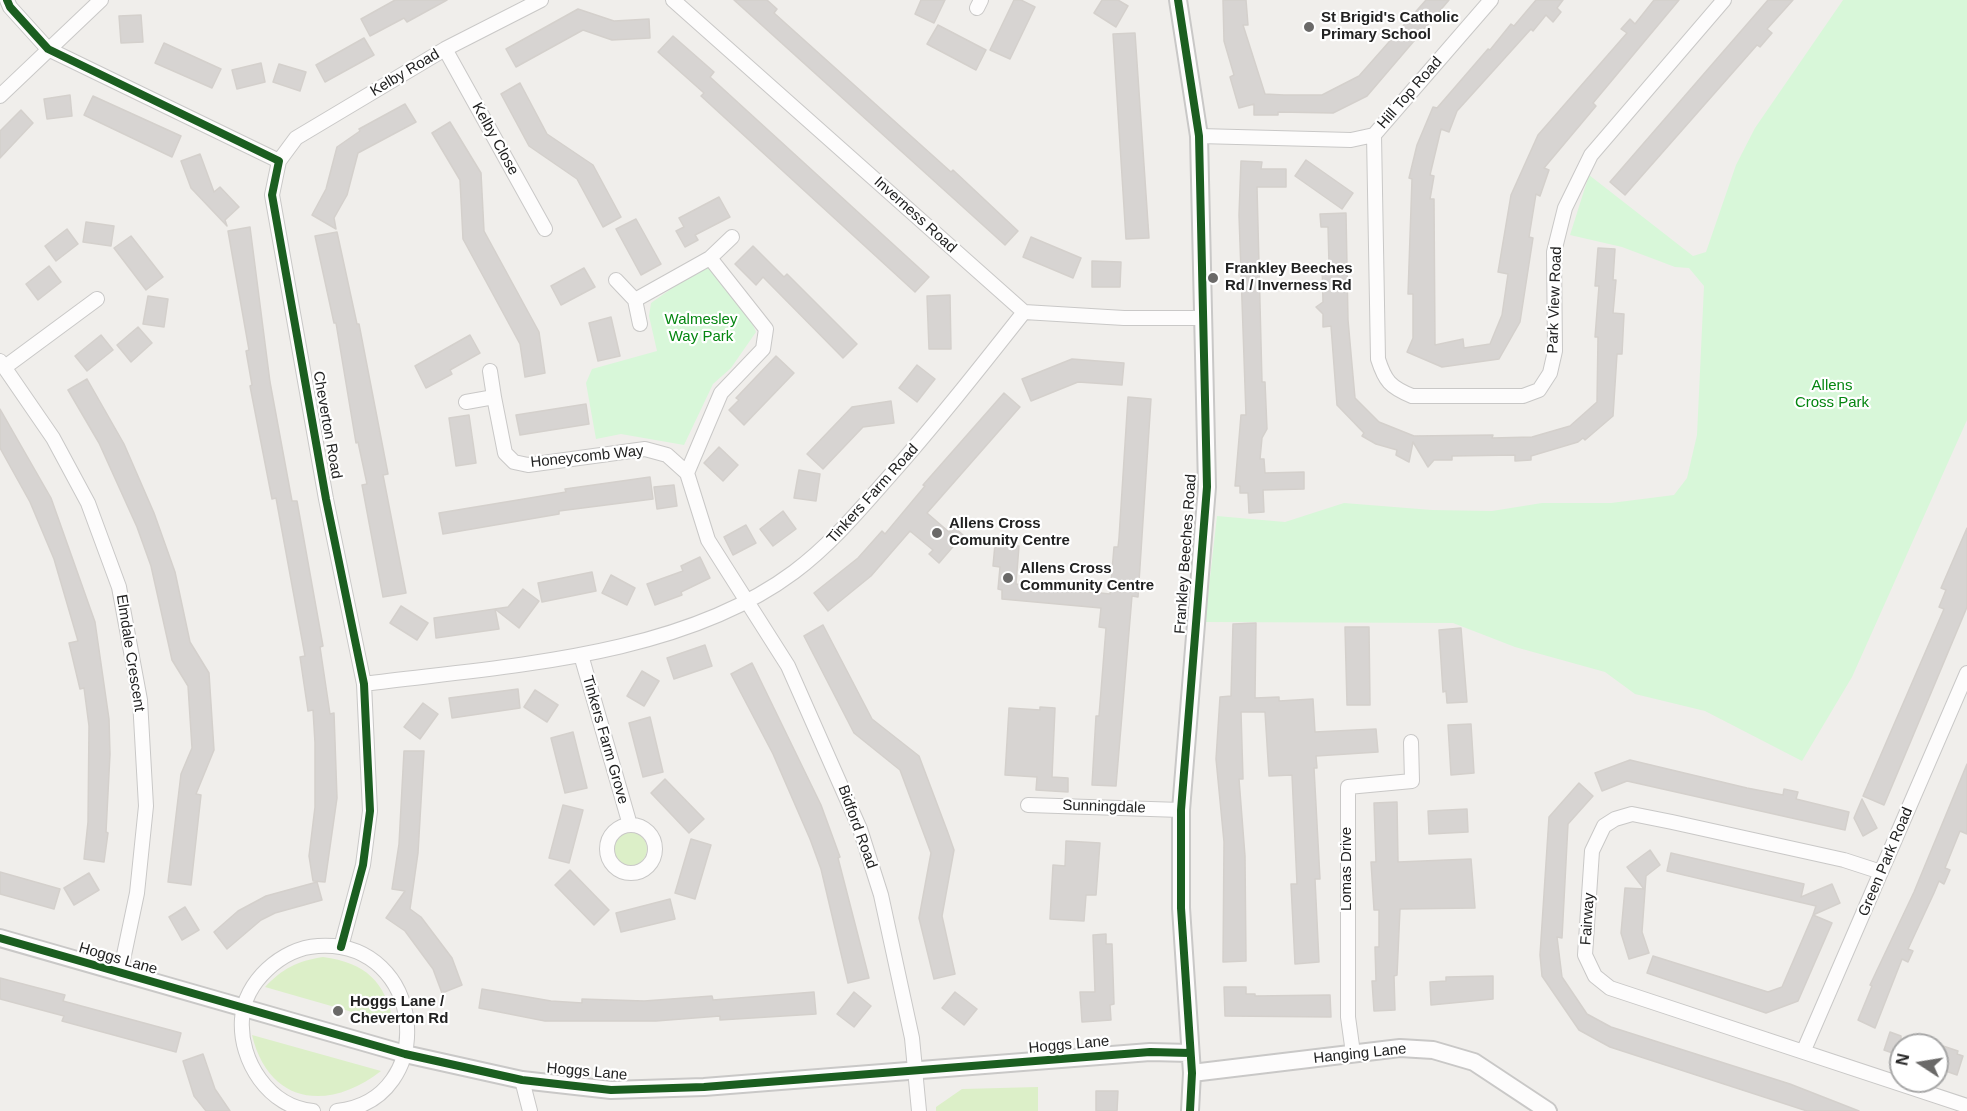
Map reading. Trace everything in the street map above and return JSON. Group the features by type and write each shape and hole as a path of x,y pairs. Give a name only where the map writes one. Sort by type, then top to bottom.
{"street":[{"path":"8,0 10,7 48,49 279,161"},
{"path":"0,96 101,0"},
{"name":"Kelby Road","path":"279,161 296,138 445,49 541,0"},
{"name":"Inverness Road","path":"673,0 1024,312"},
{"name":"Frankley Beeches Road","path":"1178,0 1199,136 1206,520 1198,573 1181,810 1181,908 1192,1072 1190,1111"},
{"name":"Hill Top Road","path":"1199,136 1351,141 1374,135 1491,0"},
{"name":"Park View Road","path":"1374,135 1377,347 1384,378 1397,390 1412,396 1523,396 1539,390 1550,373 1555,351 1554,252 1565,208 1581,173 1591,155 1724,0"},
{"name":"Kelby Close","path":"445,49 545,229"},
{"name":"Cheverton Road","path":"279,161 272,195 326,499 364,684 370,811 363,865 341,947"},
{"path":"635,300 710,258 732,237"},
{"path":"710,258 766,329 763,349 721,393 687,473 708,540 748,601"},
{"path":"616,280 635,300 640,324"},
{"path":"3,364 97,299"},
{"path":"1024,312 1202,318"},
{"name":"Tinkers Farm Road","path":"364,684 581,655 674,631 748,601 793,573 836,537 925,436 1024,312"},
{"name":"Elmdale Crescent","path":"3,364 53,438 88,503 119,587 140,700 146,806 137,893 120,974"},
{"name":"Honeycomb Way","path":"490,371 505,453 514,462 528,465 645,449 667,455 687,473"},
{"path":"466,402 494,397"},
{"name":"Bidford Road","path":"748,601 788,666 860,829 881,895 912,1038 920,1111"},
{"name":"Tinkers Farm Grove","path":"581,655 630,825"},
{"name":"Green Park Road","path":"1804,1050 1967,673"},
{"name":"Lomas Drive","path":"1353,1053 1348,1017 1348,787 1412,781 1411,742"},
{"name":"Sunningdale","path":"1028,805 1181,810"},
{"name":"Fairway","path":"1881,872 1814,853 1632,814 1615,819 1604,826 1592,851 1586,955 1595,976 1610,988 1804,1050 1967,1106"},
{"name":"Hoggs Lane","path":"0,938 405,1054 522,1080 611,1090 704,1087 1150,1052 1190,1053"},
{"path":"314,1111 289,1108 254,1072 244,1046 242,1019 244,1007 255,984 267,969 283,957 318,946 341,947 361,953 378,964 397,987 407,1016 408,1040 405,1054 396,1072 384,1088 356,1106 337,1111"},
{"name":"Hanging Lane","path":"1192,1072 1400,1048 1433,1050 1474,1062 1548,1111"},
{"path":"522,1080 530,1111"}],"green space":[{"name":"Allens Cross Park","path":"1843,0 1967,0 1967,420 1852,677 1802,761 1705,711 1635,694 1605,672 1515,647 1453,623 1205,622 1217,516 1285,522 1344,503 1432,510 1492,511 1542,503 1611,503 1674,495 1687,478 1697,435 1704,286 1689,268 1675,267 1622,247 1570,235 1589,175 1693,256 1706,252 1736,165 1755,128"},
{"name":"Walmesley Way Park","path":"705,265 743,302 756,332 731,368 713,384 684,445 621,434 596,439 586,383 592,369 657,351 649,316 651,303"},
{"path":"630,832 642,837 647,849 642,861 630,866 618,861 613,849 618,837"},
{"path":"323,957 351,964 362,969 371,977 385,996 394,1024 265,987 291,967"},
{"path":"252,1035 381,1071 362,1084 342,1092 322,1096 304,1095 287,1088 272,1076 260,1059"},
{"path":"1038,1087 1038,1111 936,1111 936,1107 962,1089"}],"building":[{"path":"395,0 447,0 407,22 404,18 370,36 361,19"},
{"path":"734,0 767,0 777,9 774,13 951,172 953,170 1018,231 1005,245"},
{"path":"921,0 945,0 934,23 915,14"},
{"path":"1014,0 1021,0 1035,7 1010,59 990,50"},
{"path":"1102,0 1118,0 1128,6 1116,27 1094,13"},
{"path":"1223,0 1246,0 1248,25 1243,25 1265,94 1322,95 1359,76 1426,0 1449,0 1367,96 1333,113 1278,112 1278,115 1254,115 1254,104 1239,108 1230,77 1234,75 1224,41"},
{"path":"1536,0 1563,0 1557,8 1561,12 1553,22 1546,15 1533,31 1531,29 1457,111 1449,132 1441,129 1430,175 1434,176 1430,199 1434,199 1435,345 1463,339 1464,348 1490,344 1502,315 1508,274 1498,272 1511,195 1538,135 1627,33 1621,29 1630,19 1635,24 1654,0 1679,0 1593,103 1596,106 1544,168 1549,170 1540,196 1536,194 1529,237 1533,238 1520,322 1499,359 1442,367 1407,352 1413,338 1413,294 1408,294 1412,179 1409,178 1417,145 1433,107 1437,108 1488,49 1490,50 1511,24 1514,26"},
{"path":"1768,0 1793,0 1767,29 1772,33 1760,47 1757,45 1625,195 1610,182"},
{"path":"578,9 614,21 649,19 650,38 612,40 583,30 516,67 506,49"},
{"path":"141,15 143,42 121,43 119,16"},
{"path":"938,25 986,50 976,70 927,44"},
{"path":"1135,33 1149,238 1126,239 1113,34"},
{"path":"673,36 714,72 710,77 929,277 915,292 701,96 704,93 658,52"},
{"path":"364,38 374,55 325,82 316,65"},
{"path":"164,43 221,69 212,88 155,63"},
{"path":"261,63 265,82 237,89 232,70"},
{"path":"279,64 306,72 300,91 273,82"},
{"path":"520,83 547,134 593,165 621,217 603,227 577,179 529,146 501,94"},
{"path":"70,95 72,116 47,119 44,99"},
{"path":"93,96 181,136 172,157 84,115"},
{"path":"405,104 416,122 358,153 347,195 334,218 336,229 312,215 326,189 337,147 360,131 359,129"},
{"path":"21,110 33,123 0,158 0,131"},
{"path":"450,122 481,173 484,231 539,332 545,373 525,377 520,344 463,239 460,180 432,133"},
{"path":"200,154 214,192 220,187 239,207 225,220 227,226 191,188 181,161"},
{"path":"1306,160 1353,193 1342,209 1295,176"},
{"path":"1241,161 1262,162 1261,169 1286,169 1286,187 1257,187 1262,382 1265,382 1267,429 1262,438 1260,459 1264,459 1265,473 1304,472 1304,489 1263,490 1264,512 1249,513 1248,493 1240,493 1240,486 1235,486 1241,415 1246,415 1239,215"},
{"path":"719,197 730,217 695,235 698,240 685,247 676,231 684,227 679,218"},
{"path":"1346,213 1348,320 1355,398 1379,422 1414,436 1493,435 1492,438 1532,437 1570,426 1597,402 1598,337 1595,337 1599,286 1595,286 1598,248 1615,249 1613,280 1616,280 1613,313 1624,314 1622,354 1617,354 1613,416 1585,440 1583,438 1578,442 1531,456 1531,460 1515,461 1515,455 1452,456 1452,460 1434,460 1428,467 1413,442 1409,462 1396,455 1397,450 1376,444 1362,436 1364,433 1337,405 1331,326 1323,327 1323,314 1316,307 1323,302 1322,264 1329,264 1328,227 1321,227 1320,214"},
{"path":"636,219 661,264 641,275 616,229"},
{"path":"86,222 114,226 111,246 83,242"},
{"path":"250,227 270,382 292,501 297,501 323,646 320,647 330,714 334,713 337,798 325,882 313,881 309,856 315,807 315,743 313,710 308,711 300,657 305,656 276,498 272,499 250,386 252,385 246,351 249,350 228,231"},
{"path":"67,229 78,244 56,261 45,246"},
{"path":"337,232 357,324 359,324 388,474 383,475 406,593 383,597 362,485 367,484 358,442 356,443 336,323 334,323 315,236"},
{"path":"131,236 163,277 146,290 114,248"},
{"path":"1031,237 1081,258 1073,278 1023,257"},
{"path":"753,246 784,277 787,274 857,344 843,358 763,277 756,285 735,264"},
{"path":"1092,261 1121,262 1120,287 1092,287"},
{"path":"49,266 61,282 38,300 26,284"},
{"path":"584,268 595,287 561,305 551,286"},
{"path":"950,295 951,349 929,349 927,296"},
{"path":"148,296 168,299 164,327 143,324"},
{"path":"611,317 620,356 598,361 589,323"},
{"path":"138,327 152,343 131,362 117,345"},
{"path":"101,335 113,350 87,371 75,356"},
{"path":"470,335 480,353 450,370 452,374 426,388 415,366"},
{"path":"776,356 794,373 744,425 729,410 739,400 736,398"},
{"path":"1072,359 1124,363 1122,385 1078,382 1031,401 1022,379"},
{"path":"917,365 935,379 917,402 899,388"},
{"path":"87,379 124,444 154,513 175,572 190,642 209,673 214,750 196,794 201,795 191,885 168,882 181,774 192,748 188,686 172,660 151,566 137,527 99,443 68,390"},
{"path":"1004,393 1020,407 927,513 949,532 953,526 963,535 939,563 929,554 933,550 910,531 871,576 828,611 814,593 858,558 882,531 885,534 925,486 923,485"},
{"path":"1128,397 1151,399 1138,597 1132,596 1116,786 1092,785 1096,716 1099,716 1106,628 1099,627 1101,608 1002,599 1002,590 998,589 1000,567 993,566 995,544 1019,546 1016,584 1110,594 1114,547 1118,547 1119,538"},
{"path":"891,401 894,423 863,427 823,469 807,454 852,407"},
{"path":"586,404 589,424 520,435 516,415"},
{"path":"0,409 51,498 95,622 109,719 110,754 106,832 108,833 104,862 84,859 88,822 89,726 84,688 80,689 69,643 78,641 54,559 30,502 0,448"},
{"path":"469,415 476,463 456,466 449,418"},
{"path":"719,447 738,465 723,481 704,463"},
{"path":"799,470 820,474 816,501 794,498"},
{"path":"650,477 653,499 559,511 559,514 443,534 439,513 566,492 565,489"},
{"path":"674,485 677,506 657,509 654,487"},
{"path":"783,511 796,529 773,546 760,529"},
{"path":"746,525 756,543 733,555 724,537"},
{"path":"1967,528 1967,607 1884,805 1863,796 1944,609 1939,607 1946,590 1941,588"},
{"path":"700,557 710,578 681,592 682,595 655,605 647,584 683,571 681,566"},
{"path":"592,572 596,591 542,602 538,583"},
{"path":"611,575 635,588 627,605 602,593"},
{"path":"523,589 539,601 519,628 495,609 499,629 436,638 434,618 508,607"},
{"path":"401,606 428,623 417,640 390,623"},
{"path":"1256,623 1255,698 1279,697 1279,701 1313,699 1315,732 1376,729 1378,752 1316,756 1317,768 1314,768 1320,879 1315,879 1319,962 1295,964 1291,884 1297,884 1292,775 1269,776 1265,712 1241,712 1243,779 1239,779 1245,856 1246,961 1223,962 1224,842 1216,759 1220,697 1231,696 1233,624"},
{"path":"823,625 872,719 919,756 954,850 942,916 955,974 934,979 919,918 931,853 900,770 854,733 804,636"},
{"path":"1345,627 1369,627 1370,705 1347,705"},
{"path":"1461,628 1467,702 1447,703 1446,691 1443,692 1439,630"},
{"path":"705,645 712,666 674,679 667,658"},
{"path":"752,663 821,805 840,857 838,858 869,978 848,983 821,869 810,839 773,754 731,674"},
{"path":"642,671 659,681 644,706 627,696"},
{"path":"518,689 520,708 452,718 449,698"},
{"path":"535,690 558,705 547,722 524,707"},
{"path":"423,703 438,714 420,739 404,727"},
{"path":"1040,707 1055,708 1052,777 1068,778 1068,792 1036,790 1037,777 1005,775 1009,708 1040,710"},
{"path":"650,717 663,772 643,777 629,723"},
{"path":"1471,724 1474,773 1451,775 1448,725"},
{"path":"573,732 587,788 565,793 551,738"},
{"path":"404,751 424,751 418,853 410,909 421,917 452,958 462,985 442,993 433,969 405,931 386,918 405,891 392,889 399,844"},
{"path":"1630,760 1783,795 1784,789 1798,792 1796,799 1849,812 1845,830 1627,781 1602,791 1595,773"},
{"path":"1967,764 1967,834 1960,831 1945,868 1950,870 1944,884 1939,881 1908,949 1913,951 1908,962 1902,959 1875,1028 1858,1020 1872,986 1870,985 1914,892"},
{"path":"665,779 704,819 689,833 651,793"},
{"path":"1579,783 1593,796 1568,824 1562,938 1557,937 1562,977 1587,1014 1611,1027 1790,1084 1859,1111 1807,1111 1610,1047 1579,1030 1542,976 1540,955 1549,817"},
{"path":"1862,799 1877,828 1863,836 1854,818"},
{"path":"1397,802 1398,862 1471,859 1475,908 1400,909 1397,975 1394,976 1395,1010 1374,1011 1372,981 1376,981 1375,947 1379,947 1379,910 1374,910 1371,862 1376,862 1374,803"},
{"path":"563,805 583,810 569,863 549,858"},
{"path":"1467,809 1468,832 1429,834 1428,811"},
{"path":"691,839 711,845 695,899 675,893"},
{"path":"1066,841 1100,843 1096,895 1086,895 1084,921 1050,919 1053,865 1065,866"},
{"path":"1650,850 1660,865 1646,876 1642,932 1649,953 1629,959 1621,933 1625,888 1644,889 1627,867"},
{"path":"1671,853 1804,884 1801,897 1832,884 1840,903 1813,915 1816,906 1667,871"},
{"path":"570,870 609,910 594,925 555,885"},
{"path":"0,872 60,889 54,909 0,894"},
{"path":"89,873 99,890 74,905 64,888"},
{"path":"317,882 322,900 275,913 261,920 227,949 214,932 238,911 266,896"},
{"path":"670,899 675,919 621,932 616,913"},
{"path":"185,907 199,930 182,940 169,917"},
{"path":"1813,915 1832,923 1798,1001 1766,1013 1647,973 1653,956 1768,992 1782,987"},
{"path":"1106,934 1106,944 1112,944 1114,1004 1110,1005 1111,1020 1082,1022 1080,992 1095,992 1093,935"},
{"path":"1493,976 1493,999 1431,1005 1430,982 1446,981 1446,977"},
{"path":"0,978 65,995 63,1001 181,1033 176,1052 62,1021 64,1016 0,999"},
{"path":"1224,987 1246,987 1246,994 1255,994 1255,996 1330,995 1331,1017 1225,1016"},
{"path":"482,989 551,1001 582,1003 582,999 644,1001 712,996 713,1000 814,992 816,1014 720,1020 720,1016 656,1021 545,1021 479,1008"},
{"path":"854,992 871,1006 854,1027 837,1014"},
{"path":"955,992 977,1009 964,1025 942,1008"},
{"path":"1889,1035 1889,1052 1884,1050"},
{"path":"1949,1048 1958,1051 1957,1054 1963,1056 1957,1075 1949,1072"},
{"path":"203,1054 215,1089 230,1111 206,1111 194,1096 183,1061"},
{"path":"1096,1091 1118,1091 1117,1111 1096,1111"}],"cycle path":[{"path":"7,0 10,7 48,49 279,161 272,195 326,499 364,684 370,811 363,865 341,947"},
{"path":"1178,0 1199,136 1207,487 1181,810 1181,908 1192,1073 1190,1111"},
{"path":"0,938 405,1054 522,1080 611,1090 704,1087 1150,1052 1190,1053"}],"place":[{"name":"St Brigid's Catholic Primary School","path":"1309,27"},
{"name":"Frankley Beeches Rd / Inverness Rd","path":"1213,278"},
{"name":"Allens Cross Comunity Centre","path":"937,533"},
{"name":"Allens Cross Community Centre","path":"1008,578"},
{"name":"Hoggs Lane / Cheverton Rd","path":"338,1011"}]}
